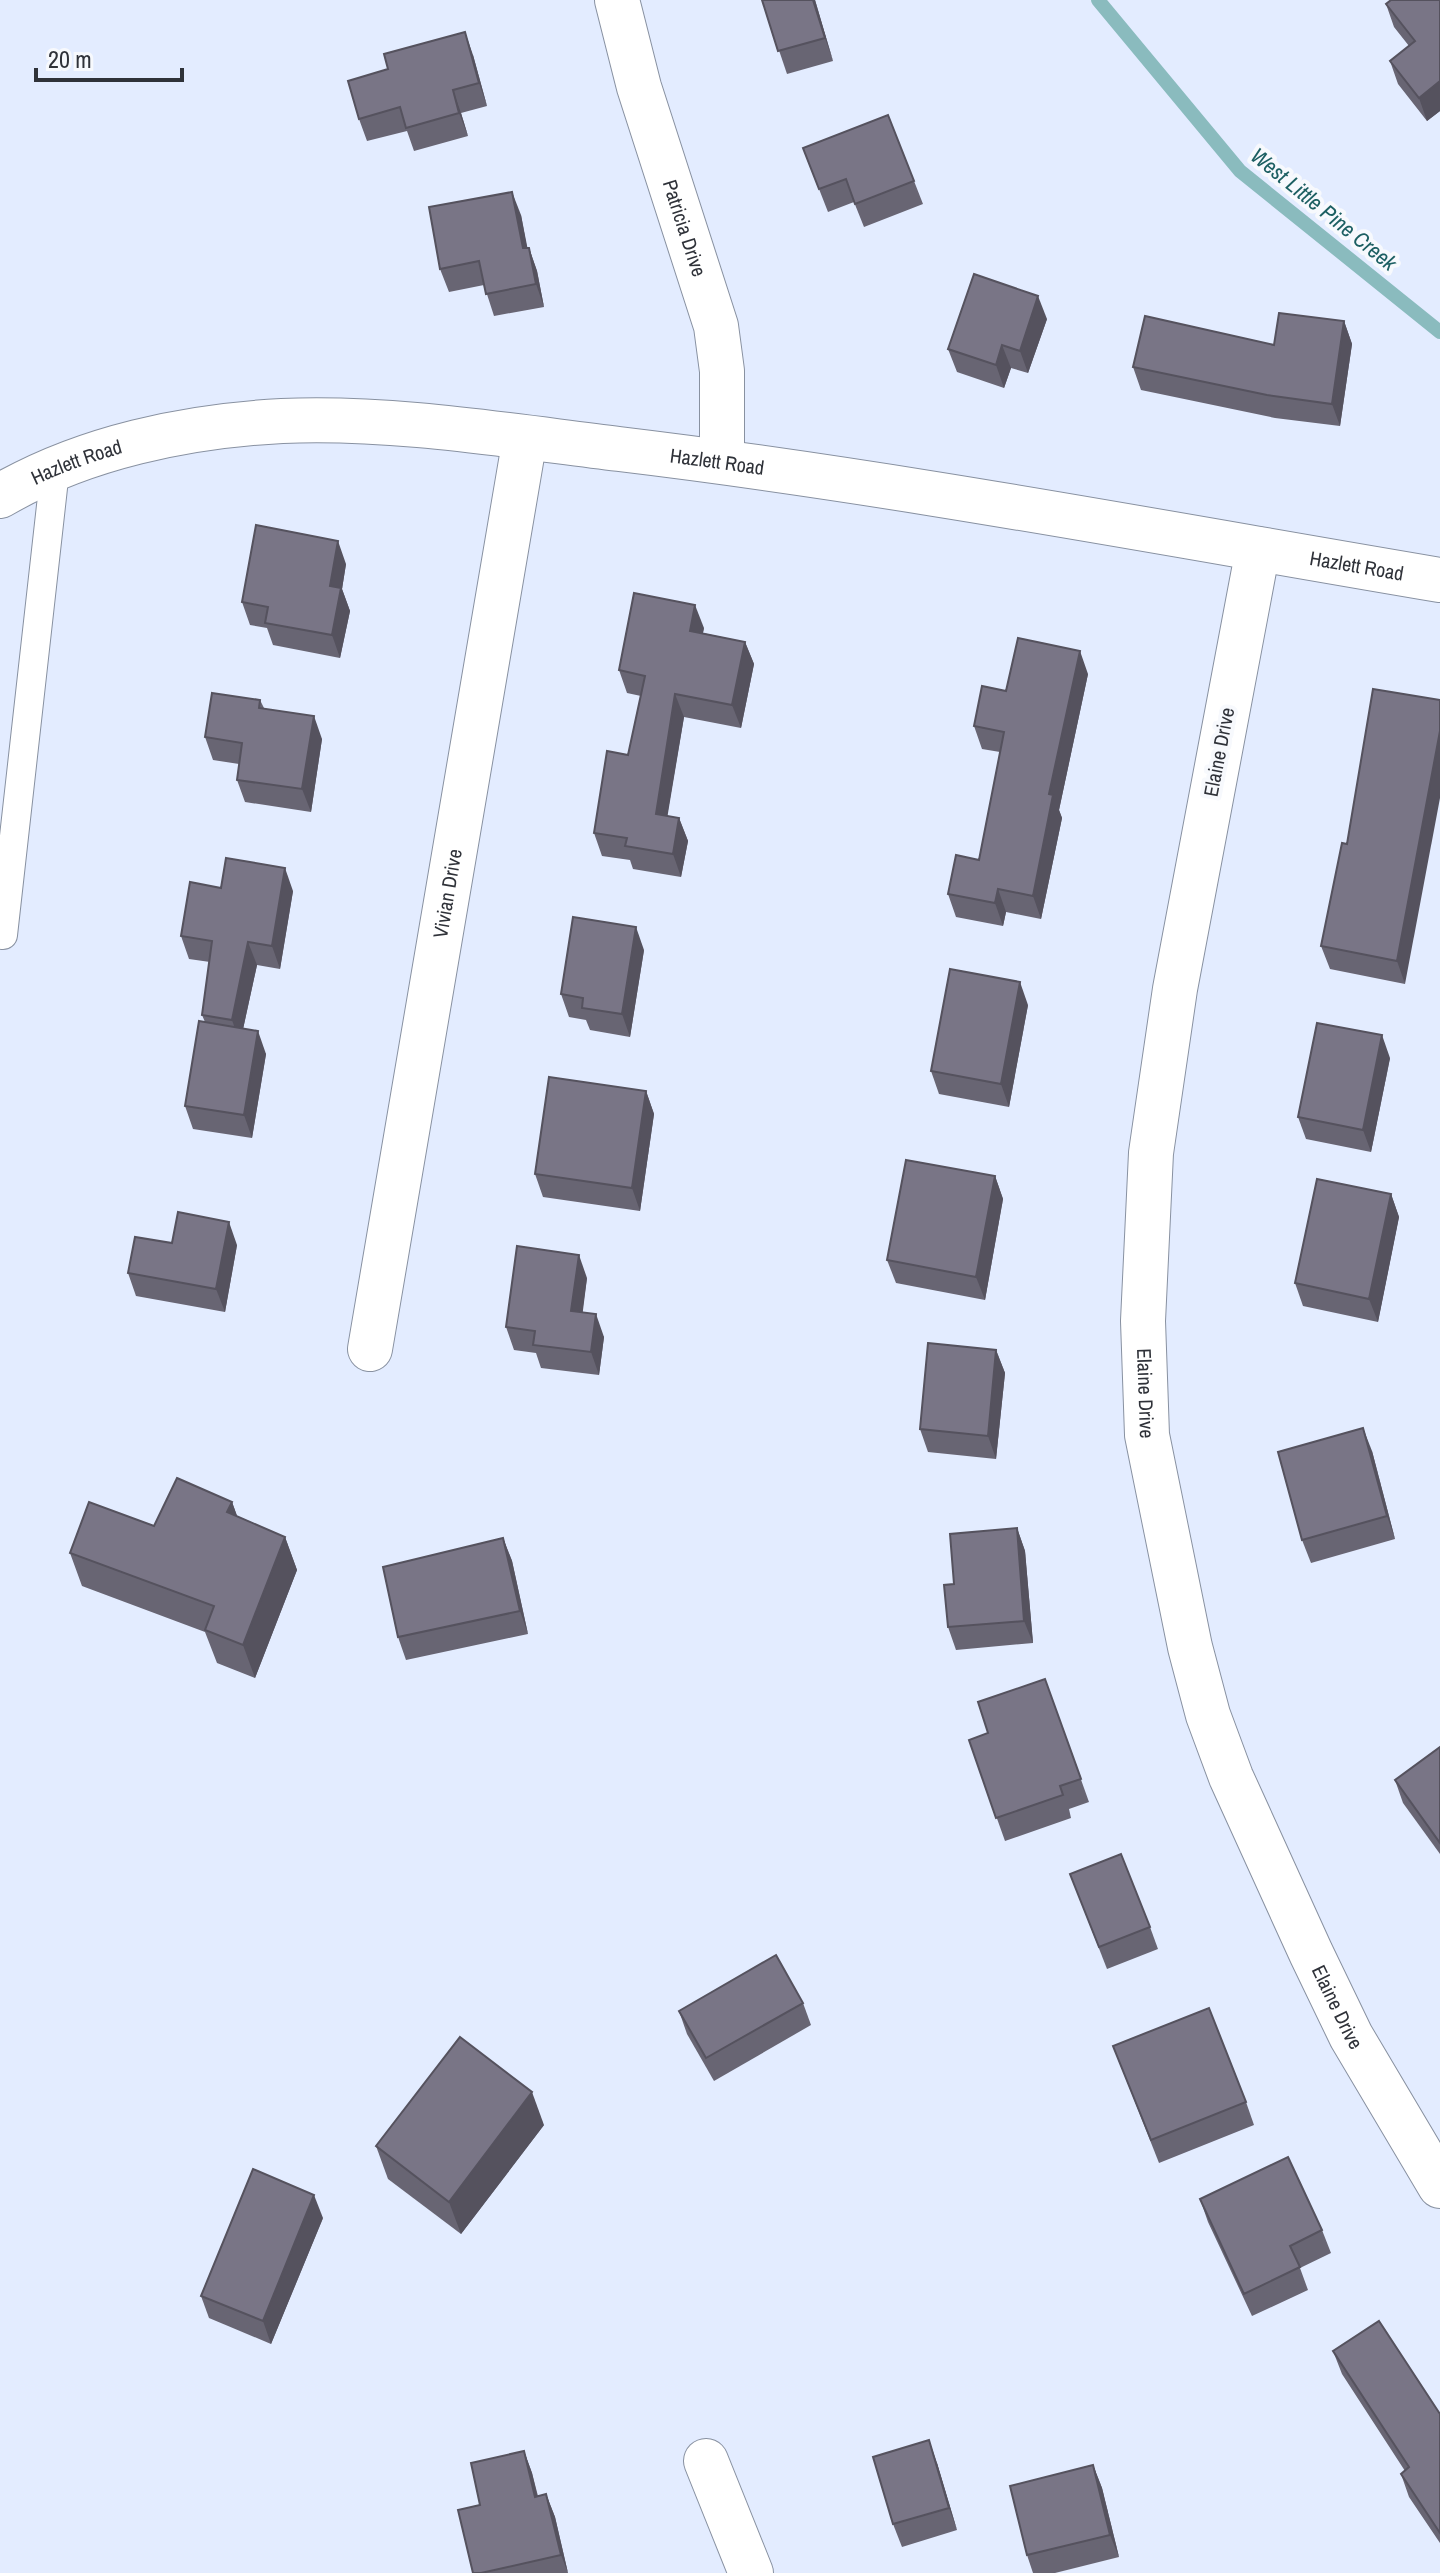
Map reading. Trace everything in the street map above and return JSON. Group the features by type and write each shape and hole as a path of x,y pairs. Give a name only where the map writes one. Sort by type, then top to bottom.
{"street":[{"name":"Patricia Drive","path":"617,0 639,87 716,326 722,371 722,461"},
{"name":"Hazlett Road","path":"0,496 55,470 132,444 209,429 280,421 339,420 722,461 1440,580"},
{"name":"Vivian Drive","path":"370,1349 525,438"},
{"name":"Elaine Drive","path":"1258,549 1175,989 1151,1153 1143,1321 1147,1435 1190,1647 1208,1715 1231,1777 1351,2036 1440,2186"},
{"path":"706,2461 751,2573"}],"lane":[{"path":"3,935 55,470"}],"building":[{"path":"762,0 813,0 825,38 778,51"},
{"path":"1391,0 1440,0 1440,81 1419,98 1390,61 1415,41 1386,4"},
{"path":"465,32 479,83 453,90 459,113 406,128 400,107 359,119 348,81 388,69 384,54"},
{"path":"888,115 914,181 855,204 846,179 819,189 803,148"},
{"path":"512,192 523,248 529,248 536,284 486,294 479,261 440,269 429,207"},
{"path":"974,274 1038,296 1020,351 1002,345 996,365 948,349"},
{"path":"1279,313 1344,321 1332,404 1267,395 1133,367 1145,316 1274,345"},
{"path":"256,525 338,541 330,586 341,588 332,635 265,623 268,607 242,602"},
{"path":"634,593 695,605 690,631 745,642 732,705 675,694 656,814 679,818 673,854 625,846 627,838 594,833 607,751 628,755 645,676 619,670"},
{"path":"1018,638 1080,651 1049,794 1053,795 1033,896 998,889 995,903 948,894 956,855 979,860 1004,732 974,726 982,686 1006,691"},
{"path":"1373,689 1440,700 1440,731 1397,961 1321,946 1342,843 1347,844"},
{"path":"212,693 260,700 259,708 314,716 302,789 237,780 242,743 205,737"},
{"path":"226,858 285,868 272,946 248,942 232,1020 202,1015 212,941 181,936 190,882 221,888"},
{"path":"573,917 636,927 622,1014 582,1008 583,998 561,994"},
{"path":"950,969 1020,982 1001,1084 931,1071"},
{"path":"199,1021 258,1031 244,1115 185,1106"},
{"path":"1317,1023 1382,1035 1363,1130 1298,1117"},
{"path":"549,1077 646,1091 632,1188 535,1174"},
{"path":"906,1160 995,1176 976,1277 887,1260"},
{"path":"1317,1179 1391,1194 1369,1299 1295,1283"},
{"path":"178,1212 229,1222 216,1289 128,1273 135,1237 172,1243"},
{"path":"517,1246 579,1255 571,1311 596,1314 591,1352 533,1345 535,1331 506,1327"},
{"path":"928,1343 996,1350 988,1436 920,1429"},
{"path":"1363,1428 1387,1516 1302,1540 1278,1452"},
{"path":"177,1478 232,1502 227,1512 285,1537 243,1645 205,1630 214,1606 70,1553 89,1502 154,1526"},
{"path":"1017,1528 1024,1621 948,1627 944,1585 954,1584 950,1534"},
{"path":"503,1538 520,1611 398,1637 383,1567"},
{"path":"1045,1679 1081,1779 1060,1786 1063,1795 996,1818 969,1740 988,1733 978,1702"},
{"path":"1440,1747 1440,1843 1395,1780"},
{"path":"1121,1854 1150,1927 1099,1947 1070,1874"},
{"path":"776,1955 803,2003 706,2058 679,2011"},
{"path":"1209,2008 1246,2102 1151,2140 1113,2046"},
{"path":"460,2037 532,2092 449,2202 376,2146"},
{"path":"1288,2157 1322,2230 1290,2246 1300,2267 1244,2294 1200,2199"},
{"path":"253,2169 314,2195 263,2321 201,2296"},
{"path":"1379,2321 1440,2414 1440,2533 1401,2474 1409,2467 1333,2351"},
{"path":"929,2440 949,2508 893,2524 873,2457"},
{"path":"524,2451 535,2497 546,2494 561,2555 473,2573 458,2510 480,2505 471,2463"},
{"path":"1093,2465 1110,2535 1027,2555 1010,2486"}],"waterway":[{"name":"West Little Pine Creek","path":"1098,0 1240,171 1440,332"}]}
